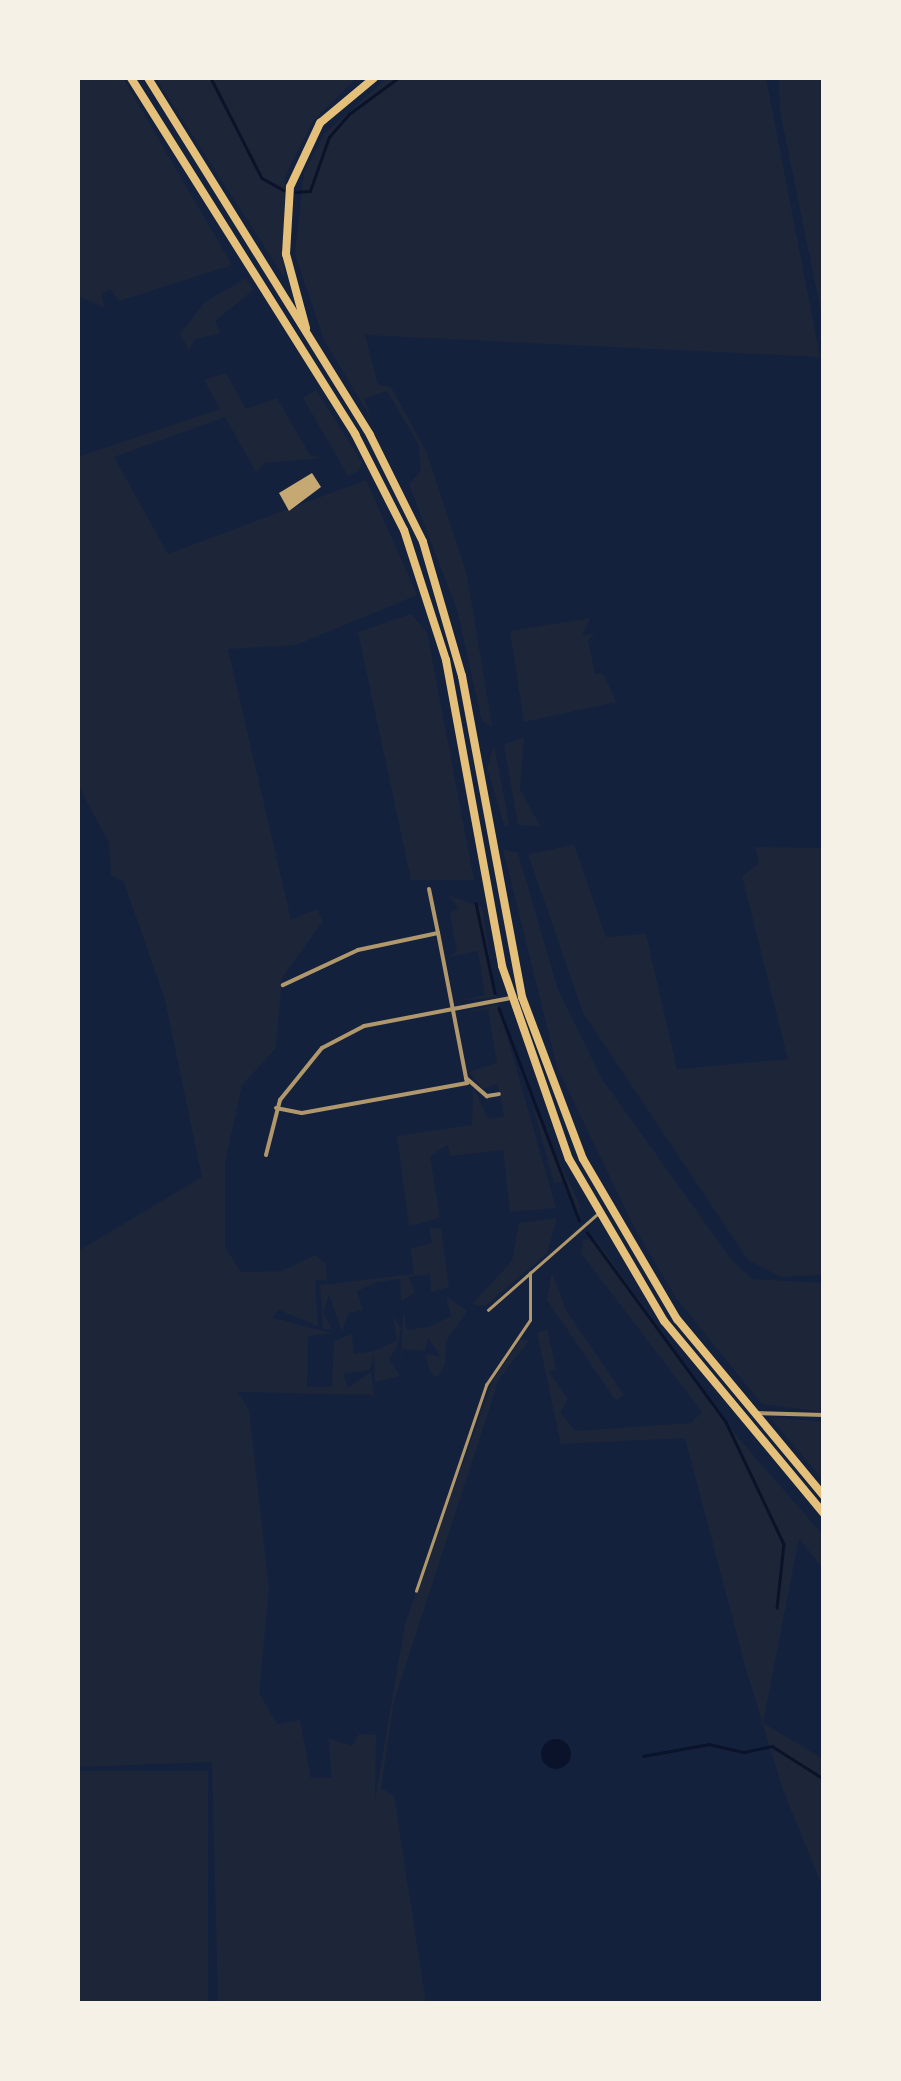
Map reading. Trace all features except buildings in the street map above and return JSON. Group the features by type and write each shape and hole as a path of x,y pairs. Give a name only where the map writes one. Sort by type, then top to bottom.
{"highway":[{"path":"131,78 264,278 308,337 397,484 443,600 510,945 560,1107 638,1261 753,1414 824,1496"},
{"path":"148,78 376,471 418,565 446,660 511,998 548,1112 597,1214 664,1321 824,1514"},
{"path":"308,337 286,254 290,186 320,123 374,78"}],"street":[{"path":"429,889 466,1078 487,1096 498,1094"},
{"path":"283,985 347,953 438,933"},
{"path":"266,1155 276,1108 322,1048 364,1026 511,998"},
{"path":"276,1108 302,1113 466,1078"},
{"path":"753,1414 824,1415"}],"lane":[{"path":"488,1310 597,1214"},
{"path":"416,1591 486,1385 530,1320 530,1272"}],"shaded area":[{"path":"78,78 123,78 232,265 119,301 110,289 101,294 105,308 78,296"},
{"path":"156,78 356,78 313,121 285,176 284,277"},
{"path":"387,78 766,78 820,357 365,335 378,385 391,387 427,453 467,575 492,726 482,721 457,610 409,484 421,471 419,445 387,391 364,399 374,423 324,340 295,254 304,173 324,134"},
{"path":"779,78 823,78 823,322 780,111"},
{"path":"246,278 253,290 215,321 221,333 195,339 189,350 180,334 205,302"},
{"path":"226,373 246,409 277,398 310,455 322,458 265,463 256,472 225,417 114,457 168,554 366,480 417,595 296,645 228,649 291,920 317,909 323,921 282,978 276,1048 242,1085 225,1163 225,1247 241,1272 282,1271 315,1255 326,1264 327,1280 315,1280 318,1326 279,1310 272,1318 332,1333 308,1336 307,1387 332,1387 334,1341 352,1334 354,1354 374,1351 397,1341 393,1315 401,1329 397,1346 389,1359 400,1376 375,1382 374,1352 370,1370 343,1374 348,1388 371,1372 374,1395 238,1392 249,1410 269,1588 259,1693 277,1724 300,1720 311,1778 332,1777 328,1738 352,1746 359,1734 376,1735 375,1800 405,1624 493,1380 522,1338 529,1341 499,1379 394,1701 381,1788 394,1796 426,2003 218,2003 212,1762 78,1767 78,1251 202,1177 165,1000 124,882 111,875 109,843 78,785 78,457 220,409 204,380"},
{"path":"316,390 362,462 359,471 348,476 303,398"},
{"path":"411,614 427,632 474,880 411,880 358,632"},
{"path":"590,618 582,636 596,633 588,640 595,674 603,673 616,702 524,722 510,631"},
{"path":"524,737 520,789 540,826 518,825 504,745"},
{"path":"494,745 509,823 505,828 487,768"},
{"path":"574,845 606,937 646,934 677,1069 788,1059 742,876 759,863 755,847 823,848 823,1275 781,1277 748,1260 583,1013 528,854"},
{"path":"503,849 518,853 558,990 602,1079 731,1259 752,1279 823,1283 823,1412 762,1404 676,1298 634,1227 557,1067"},
{"path":"448,895 482,907 496,997 456,1001 485,995 478,951 448,957 457,951 450,913 459,908"},
{"path":"498,1004 556,1208 510,1212 503,1150 450,1156 448,1145 430,1156 440,1218 409,1226 397,1136 472,1125 473,1087 488,1119 504,1117 498,1084 483,1089 469,1072 497,1063 488,1009 459,1014"},
{"path":"533,1106 580,1205 578,1222 562,1181 554,1183"},
{"path":"557,1218 547,1253 485,1306 472,1304 512,1261 519,1223"},
{"path":"429,1228 441,1228 449,1287 431,1292 430,1274 409,1277 415,1293 401,1301 400,1279 378,1282 357,1291 363,1310 348,1313 342,1332 329,1295 323,1313 332,1329 323,1329 320,1285 414,1274 411,1248 432,1243"},
{"path":"595,1238 735,1434 823,1535 823,1569 799,1538 763,1723 823,1759 823,1888 783,1790 746,1669 685,1438 561,1444 537,1333 547,1329 556,1369 549,1372 568,1399 560,1413 576,1431 691,1423 702,1412 581,1253 583,1240"},
{"path":"552,1272 567,1312 624,1395 616,1401 547,1300"},
{"path":"446,1296 467,1311 446,1341 445,1365 436,1378 426,1354 441,1357 428,1338 425,1351 403,1349 401,1370 403,1310 407,1330 429,1327 451,1316"},
{"path":"770,1417 823,1422 823,1480"},
{"path":"556,1739 567,1743 571,1754 567,1765 556,1769 545,1765 541,1754 545,1743"},
{"path":"78,1771 208,1771 208,2003 78,2003"}],"waterway":[{"path":"211,78 262,178 284,190"},
{"path":"295,192 310,191 329,137 349,114 398,78"},
{"path":"476,903 495,993"},
{"path":"499,1008 579,1220"},
{"path":"587,1232 726,1422 784,1544 777,1608"},
{"path":"643,1756 709,1744 744,1752 772,1746 824,1779"}]}
